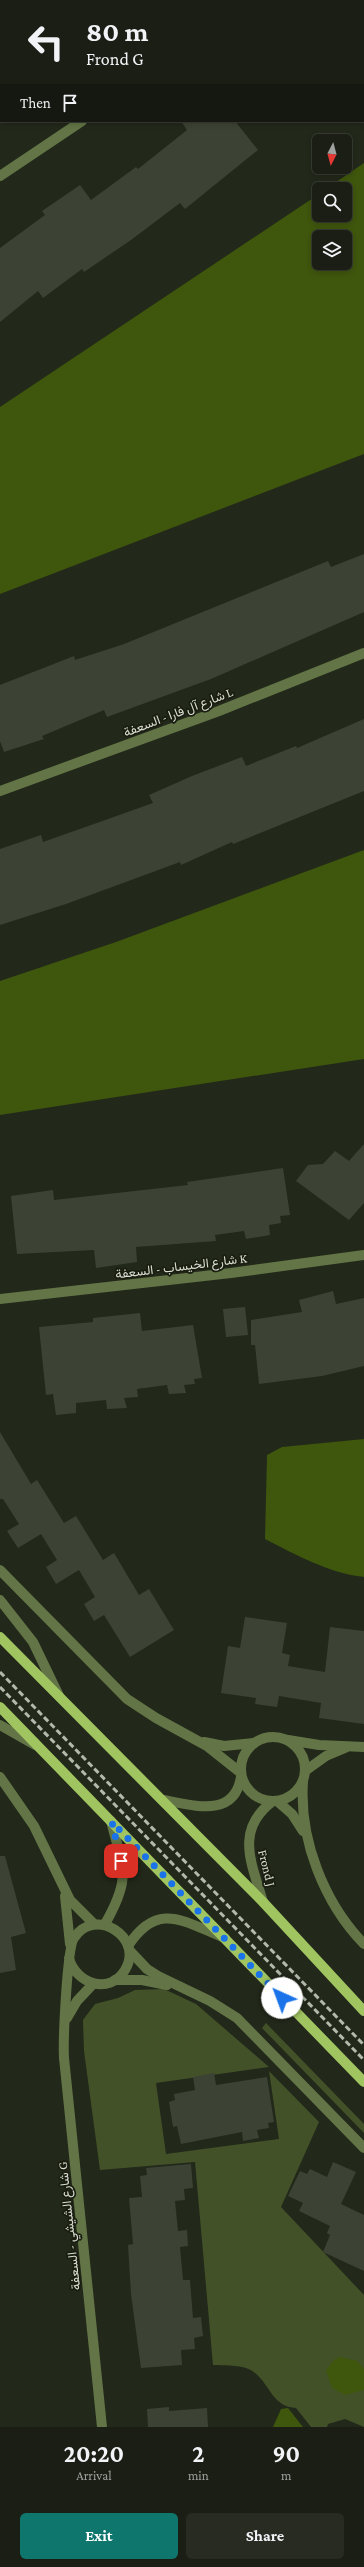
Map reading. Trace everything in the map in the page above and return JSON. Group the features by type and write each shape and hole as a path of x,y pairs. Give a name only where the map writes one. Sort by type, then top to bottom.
{"main road":[{"path":"0,1637 263,1902 364,2011"},
{"path":"0,1707 364,2082"}],"street":[{"path":"0,176 81,122"},
{"name":"شارع آل فارا - السعفة L","path":"0,791 212,714 364,654"},
{"name":"شارع الخيساب - السعفة K","path":"0,1299 231,1273 364,1255"},
{"path":"0,1570 122,1695 156,1718 195,1739 241,1775 244,1784 253,1794 265,1800 275,1801 293,1794 304,1776 326,1756 350,1746"},
{"path":"0,1600 33,1642 59,1696"},
{"path":"0,1725 39,1747"},
{"path":"195,1739 224,1746 254,1743 275,1737 320,1745 364,1747"},
{"path":"286,1740 301,1752 304,1776 303,1816 308,1840 316,1866 335,1904 364,1944"},
{"path":"163,1800 217,1806 234,1796 240,1787 243,1756 254,1743"},
{"path":"0,1777 34,1826 64,1890 77,1909 94,1924"},
{"path":"275,1801 292,1814 308,1840"},
{"name":"Frond J","path":"263,1902 250,1859 249,1836 257,1816 275,1801"},
{"path":"104,1924 117,1902 123,1882 124,1871 112,1822"},
{"path":"64,1890 70,1946 70,1965 79,1977 93,1984 108,1983 115,1980 125,1970 129,1949 140,1928 148,1923 166,1918 185,1922 225,1938"},
{"path":"70,1946 79,1932 94,1924 104,1924 120,1932 129,1949 147,1969 180,1988 210,2001 237,2018 364,2148"},
{"name":"شارع الشيشي - السعفة G","path":"69,1958 64,2058 102,2427"},
{"path":"115,1980 142,1980 180,1988"},
{"name":"شارع الشيشي - السعفة G","path":"65,2022 77,2001 93,1984"}],"shaded area":[{"path":"364,163 364,454 0,594 0,407 312,199 312,222 352,222 352,182 336,182 348,174 352,174 352,171"},
{"path":"364,850 364,1059 0,1115 0,981 116,942"},
{"path":"364,1439 364,1577 338,1572 301,1557 265,1539 267,1455 282,1447"},
{"path":"164,1989 196,2004 269,2067 156,2083 166,2154 279,2139 269,2071 319,2122 281,2207 364,2295 364,2427 345,2419 328,2424 327,2427 311,2427 296,2408 288,2407 277,2400 260,2378 251,2370 235,2366 213,2365 195,2162 100,2170 84,2051 83,2020 95,2004 118,1998 135,1990"},
{"path":"266,2023 364,2124 364,2133 262,2028"},
{"path":"340,2357 357,2361 364,2369 364,2390 345,2395 332,2388 326,2370 334,2360"},
{"path":"288,2408 303,2427 273,2427 281,2409"}],"building":[{"path":"182,122 236,122 258,150 185,209 180,203 131,240 84,272 82,269 43,298 38,291 0,322 0,248 45,215 42,211 80,185 91,200 136,167 138,169 187,130"},
{"path":"364,554 364,612 211,679 107,717 104,710 42,736 44,739 4,752 0,741 0,685 74,656 75,660 124,644 328,561 331,567"},
{"path":"364,719 364,791 233,844 232,842 181,865 180,862 66,904 0,925 0,849 41,835 43,842 153,803 149,795 192,776 242,757 246,766 296,746 297,748"},
{"path":"364,1144 364,1203 349,1220 296,1181 308,1165 323,1164 335,1151 349,1161"},
{"path":"283,1168 290,1215 280,1216 281,1223 269,1225 270,1235 246,1239 244,1231 215,1235 216,1241 136,1247 137,1262 96,1268 94,1250 17,1254 11,1196 53,1190 54,1200 188,1185 187,1182"},
{"path":"333,1291 336,1304 364,1298 364,1366 322,1376 259,1384 255,1345 251,1345 251,1320 302,1312 299,1300"},
{"path":"245,1307 248,1335 226,1337 223,1309"},
{"path":"140,1313 142,1331 193,1325 202,1378 194,1379 195,1384 184,1385 186,1393 169,1394 167,1385 137,1389 138,1397 124,1398 127,1408 107,1409 106,1400 76,1403 76,1413 56,1415 53,1394 46,1395 39,1327 93,1322 93,1318"},
{"path":"0,1432 31,1484 37,1480 64,1523 76,1516 103,1560 114,1553 139,1595 149,1589 174,1630 130,1657 104,1615 94,1621 84,1604 95,1597 79,1570 56,1584 46,1567 57,1560 41,1534 18,1548 7,1531 19,1524 3,1499 0,1499"},
{"path":"245,1617 287,1623 282,1653 290,1655 288,1666 325,1672 330,1627 364,1631 364,1724 319,1718 321,1703 279,1696 277,1707 255,1704 256,1698 221,1693 228,1646 240,1648"},
{"path":"0,1856 5,1856 26,1933 11,1937 16,1970 0,1973"},
{"path":"214,2073 216,2085 267,2077 274,2122 268,2123 269,2128 257,2130 259,2138 243,2141 242,2132 181,2144 177,2126 173,2127 169,2102 175,2100 174,2094 195,2090 193,2077"},
{"path":"333,2162 356,2172 341,2204 364,2215 364,2271 323,2252 330,2235 327,2233 330,2226 299,2211 303,2203 288,2196 300,2171 307,2174 310,2169 327,2177"},
{"path":"191,2164 193,2188 184,2189 185,2200 175,2201 178,2231 187,2230 188,2246 180,2247 183,2280 190,2280 193,2318 201,2317 203,2336 194,2338 195,2349 181,2350 182,2365 141,2368 131,2294 128,2245 133,2244 129,2198 142,2197 140,2176 147,2175 146,2168"},
{"path":"169,2407 169,2411 207,2408 208,2427 148,2427 147,2409"}],"railway":[{"path":"0,1672 364,2045"},
{"path":"0,1687 364,2060"}],"route":[{"path":"121,1861 112,1822 282,1998"}]}
